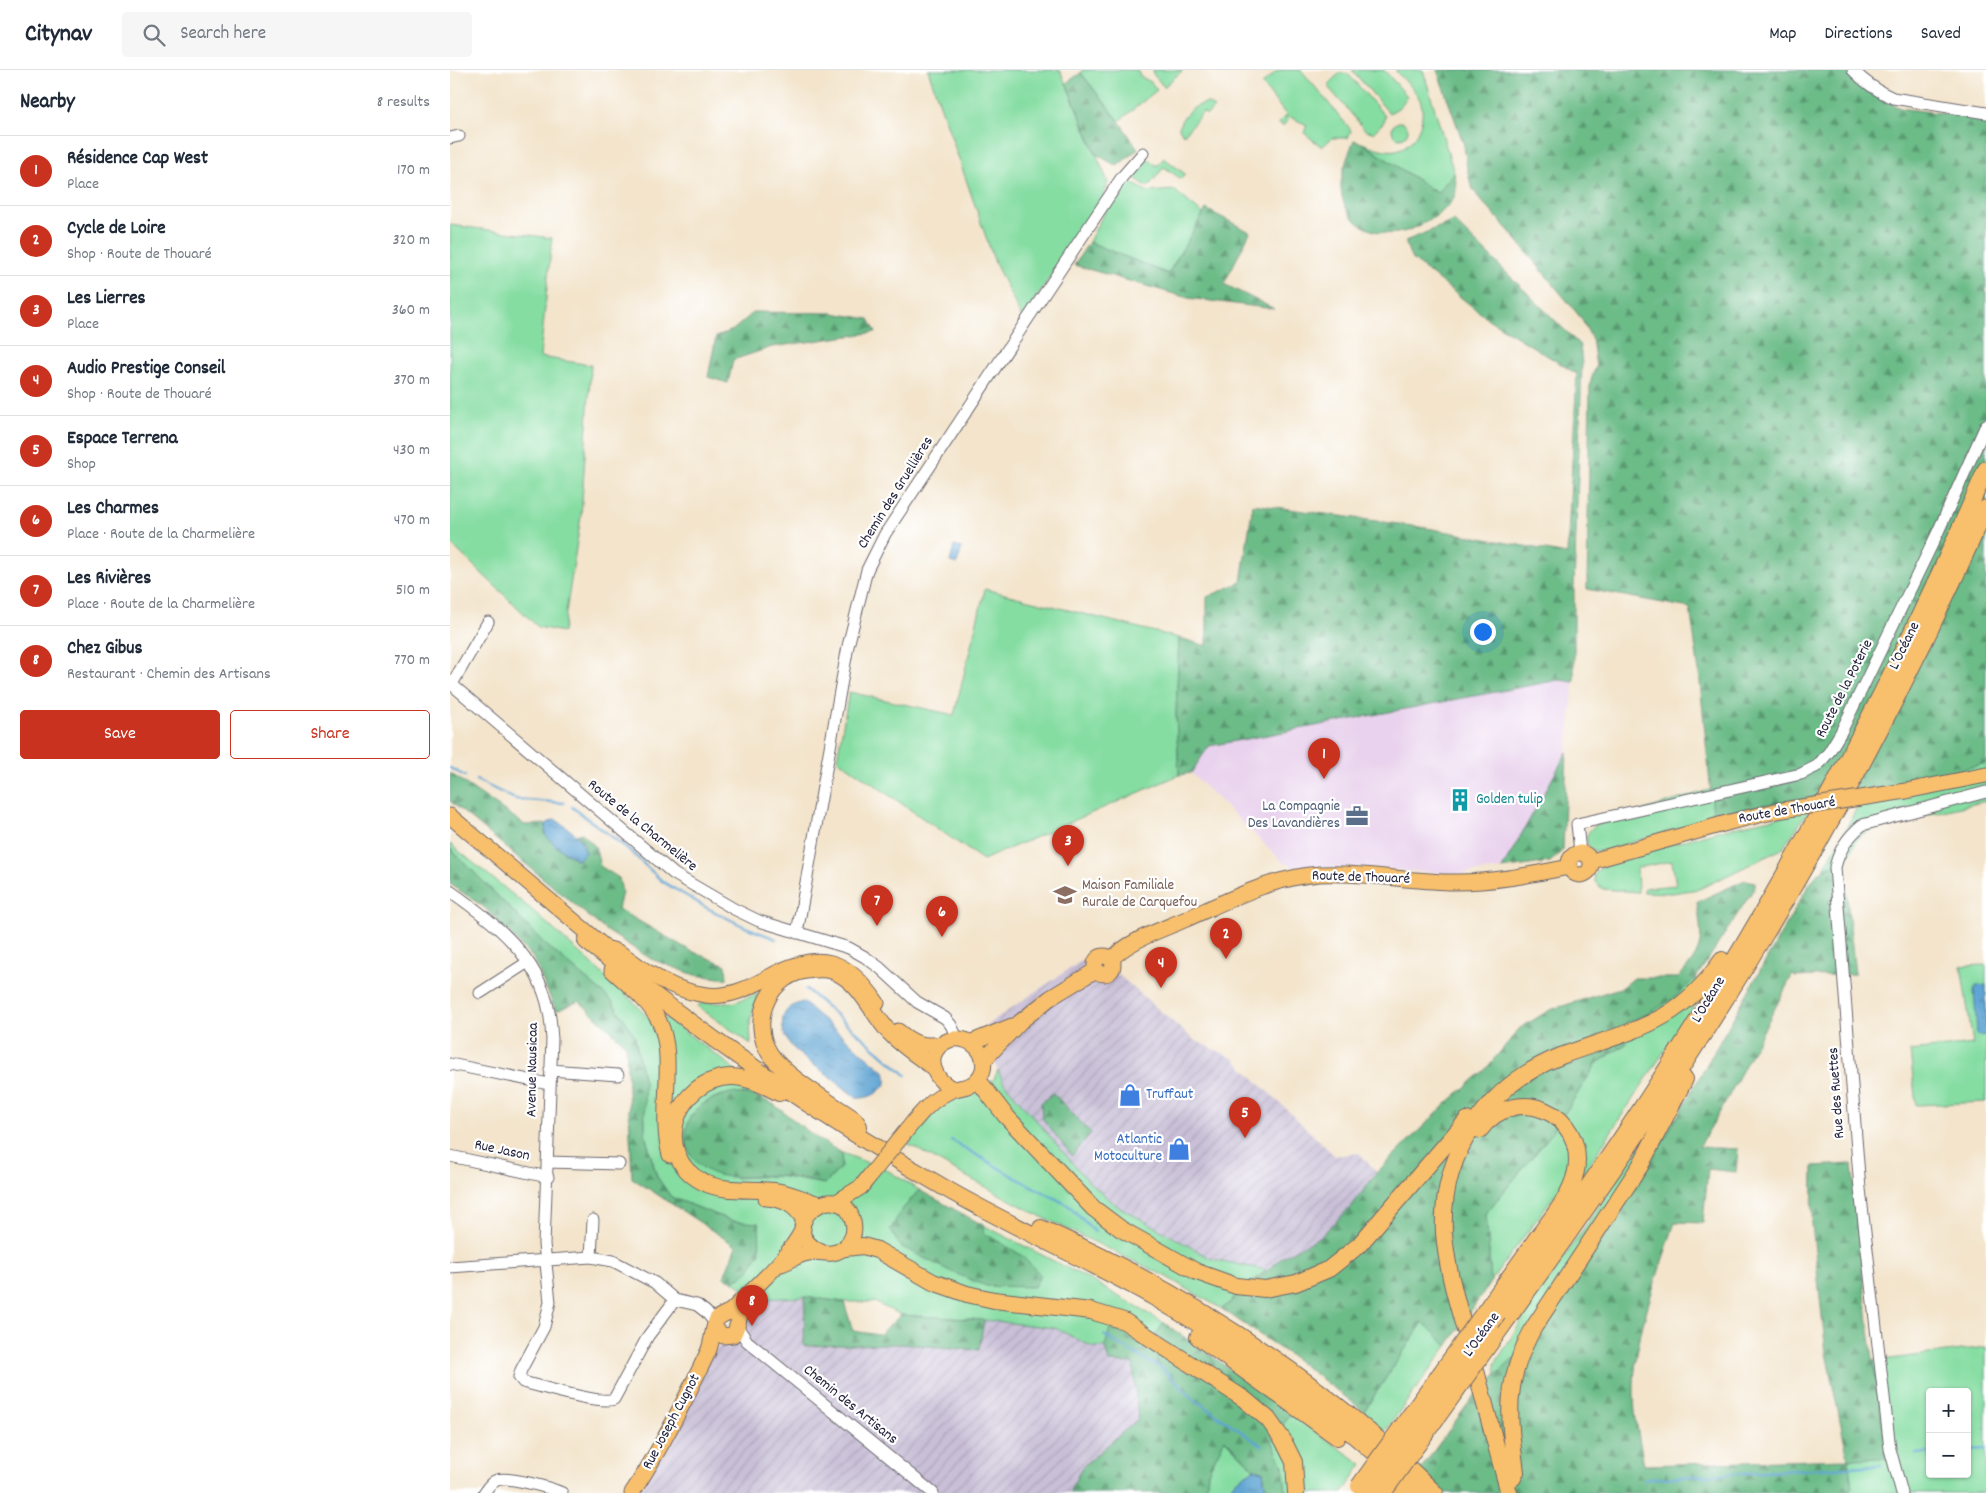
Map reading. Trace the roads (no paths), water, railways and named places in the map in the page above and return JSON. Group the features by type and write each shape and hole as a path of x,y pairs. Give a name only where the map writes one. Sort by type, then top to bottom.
{"highway":[{"name":"L’Océane","path":"1377,1490 1409,1437 1448,1383 1494,1309 1578,1201 1657,1085 1760,914 1814,820 1893,671 1938,577 1986,469"},
{"name":"L’Océane","path":"1448,1383 1496,1336 1618,1164 1703,1035 1788,895 1862,764 1926,638 1986,508"},
{"path":"1513,1488 1451,1276 1446,1250 1444,1213 1452,1166 1468,1132 1494,1100 1511,1084 1541,1065 1649,1025 1670,1013 1697,992 1716,969 1748,922 1760,914"},
{"path":"586,941 696,1026 809,1105 951,1191 1188,1318 1285,1382 1358,1440 1416,1493"},
{"path":"607,949 664,994 763,1066 859,1126 974,1195 1006,1212 1119,1264 1223,1324 1267,1354 1366,1430 1435,1493"},
{"path":"859,1126 854,1119 784,1070 766,1047 761,1024 763,1008 769,994 779,983 790,975 803,970 834,971 849,981 860,992 889,1032 934,1070"},
{"path":"1513,1488 1516,1472 1509,1406 1513,1380 1521,1352 1534,1327 1640,1166 1699,1054 1703,1035"},
{"path":"978,1080 1006,1116 1093,1208 1121,1229 1197,1272 1236,1286 1265,1289 1296,1283 1329,1269 1359,1245 1475,1110 1495,1091 1531,1065 1541,1065"},
{"path":"809,1105 797,1102 771,1088 732,1077 708,1083 693,1092 682,1105 677,1116 673,1134 677,1153 688,1170 702,1181 720,1188 781,1192 818,1204"},
{"path":"1494,1309 1566,1197 1575,1172 1577,1149 1567,1127 1551,1112 1534,1107 1519,1106 1505,1109 1481,1127 1461,1166 1452,1203 1452,1224 1457,1264 1513,1488"},
{"path":"845,1248 863,1246 877,1250 933,1282 967,1294 994,1300 1090,1311 1124,1321 1244,1399 1268,1420 1283,1440 1294,1462 1296,1493"},
{"path":"1096,1267 1102,1275 1129,1290 1189,1330 1353,1450 1377,1490"},
{"name":"L’Océane","path":"1377,1490 1409,1437"}],"main road":[{"name":"Route de Thouaré","path":"1020,1022 1050,998 1096,970 1101,974 1107,974 1112,967 1111,960 1122,949 1160,930 1246,893 1290,879 1320,874 1341,874 1449,882 1544,872 1569,867 1571,857 1586,857 1776,811 1906,792 1986,775"},
{"path":"450,816 607,949 616,950 647,972 672,986 708,996 733,994 747,989 796,964 817,961 835,964 858,978 889,1021 911,1042 927,1046 964,1040 1020,1022"},
{"path":"450,825 586,941 587,948 640,998 658,1021 664,1037 666,1059 665,1128 667,1143 670,1156 687,1180 714,1194 781,1200 792,1205 800,1212 808,1244 821,1252"},
{"path":"983,1061 1020,1022"},
{"path":"926,1106 955,1089 971,1085 978,1080 983,1061 981,1054 964,1040"},
{"path":"851,1215 865,1182 926,1106 933,1087 934,1056 942,1044"},
{"path":"934,1070 942,1083 955,1089"},
{"path":"778,1265 812,1208 818,1204 835,1203 865,1182"},
{"path":"778,1265 797,1256 809,1253 833,1253 845,1248 850,1242 854,1229 851,1215 847,1210 835,1203"},
{"name":"Rue Joseph Cugnot","path":"632,1493 654,1457 724,1324 746,1296 778,1265"}],"street":[{"path":"1853,70 1878,92 1892,98 1986,113"},
{"name":"Chemin des Gruellières","path":"797,933 848,646 867,570 885,534 1074,248 1122,177 1143,153"},
{"name":"Route de la Poterie","path":"1586,857 1577,824 1802,774 1817,766 1829,752 1841,732 1876,662 1986,425"},
{"path":"451,683 488,622"},
{"name":"Route de la Charmelière","path":"451,683 674,874 734,909 759,921 849,948 880,968 917,1002 945,1018 964,1040"},
{"name":"Rue des Ruettes","path":"1902,1493 1890,1449 1860,1190 1835,867 1839,852 1848,836 1862,825 1986,792"},
{"name":"Avenue Nausicaa","path":"450,891 506,934 528,962 538,979 549,1011 552,1039 544,1244 550,1302 544,1327 519,1377 523,1382 580,1396 610,1401 614,1399 648,1336 675,1300"},
{"path":"480,993 528,962"},
{"path":"450,1064 549,1084"},
{"path":"550,1070 618,1075"},
{"name":"Rue Jason","path":"450,1156 548,1177"},
{"path":"547,1162 619,1164"},
{"path":"591,1257 593,1220"},
{"path":"450,1267 591,1257 613,1261 655,1283 675,1300"},
{"name":"Chemin des Artisans","path":"675,1300 692,1303 747,1341 933,1493"},
{"path":"484,1493 495,1480 503,1478 553,1489 562,1493"}],"water":[{"path":"954,546 962,548 957,564 950,562"},
{"path":"555,819 574,833 582,842 585,853 578,860 556,846 545,835 546,824"},
{"path":"1986,985 1986,1035 1979,1036 1977,1034 1974,990 1976,986"},
{"path":"803,1002 886,1073 886,1084 880,1090 873,1095 857,1098 791,1046 783,1028 783,1018 790,1007"},
{"path":"1254,1469 1263,1471 1266,1493 1228,1493 1233,1483"}],"waterway":[{"path":"450,768 465,776"},
{"path":"476,780 515,799 564,803"},
{"path":"572,807 628,849 663,882 707,908 745,927 776,939"},
{"path":"806,989 906,1075"},
{"path":"951,1140 1016,1178 1068,1205 1095,1232"},
{"path":"1104,1335 1163,1369 1191,1397 1262,1446"},
{"path":"1971,1450 1986,1449"},
{"path":"1916,1454 1926,1453"},
{"path":"1644,1479 1881,1465"}],"place":[{"name":"Résidence Cap West","path":"1324,779"},
{"name":"Golden tulip","path":"1460,800"},
{"name":"La Compagnie Des Lavandières","path":"1357,816"},
{"name":"Les Lierres","path":"1068,866"},
{"name":"Maison Familiale Rurale de Carquefou","path":"1065,895"},
{"name":"Les Rivières","path":"877,926"},
{"name":"Les Charmes","path":"942,937"},
{"name":"Cycle de Loire","path":"1226,959"},
{"name":"Audio Prestige Conseil","path":"1161,988"},
{"name":"Truffaut","path":"1130,1095"},
{"name":"Espace Terrena","path":"1245,1138"},
{"name":"Atlantic Motoculture","path":"1179,1149"},
{"name":"Chez Gibus","path":"752,1326"}]}
